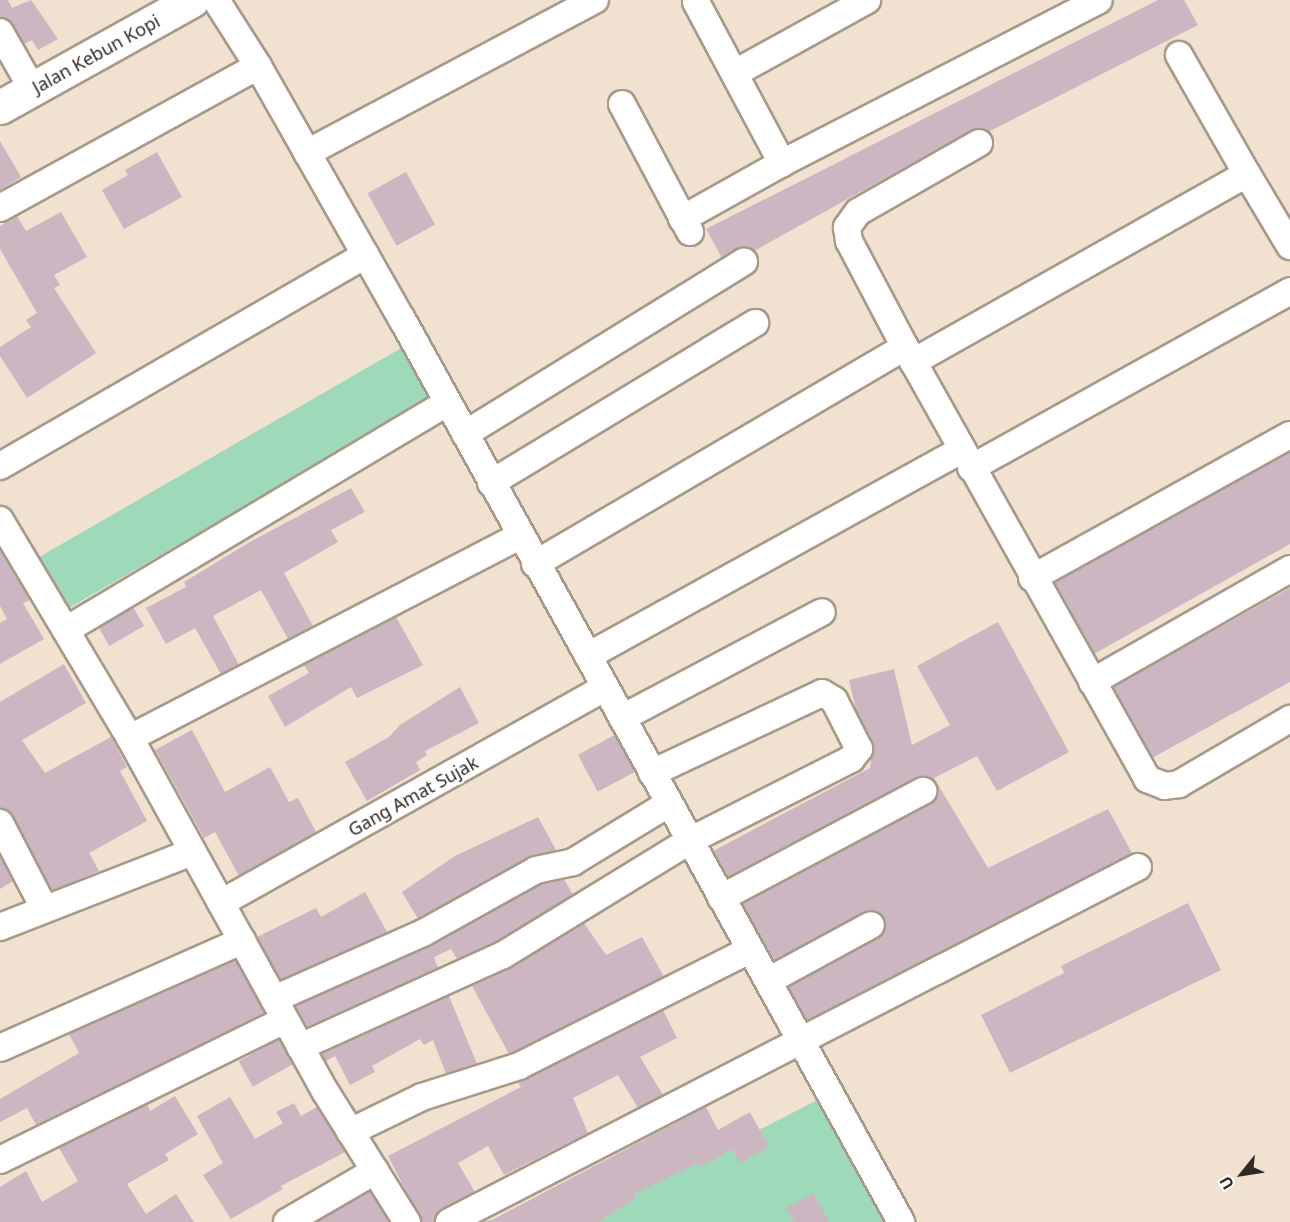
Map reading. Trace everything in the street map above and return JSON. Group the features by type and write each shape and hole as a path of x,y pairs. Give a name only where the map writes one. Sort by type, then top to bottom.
{"main road":[{"name":"Jalan Kebun Kopi","path":"0,107 192,0"}],"street":[{"path":"216,0 258,66 365,255 901,1222"},
{"path":"307,153 595,0"},
{"path":"735,73 867,0"},
{"path":"622,104 686,225 782,163 1099,0"},
{"path":"696,2 782,163"},
{"path":"0,32 33,90"},
{"path":"1179,55 1290,246"},
{"path":"0,208 258,66"},
{"path":"979,143 858,212 847,227 849,241 909,355 1032,578 1147,779 1165,786 1179,784 1290,719"},
{"path":"535,564 909,355 1247,174"},
{"path":"0,466 365,255"},
{"path":"465,434 744,262"},
{"path":"588,656 1290,291"},
{"path":"492,483 755,323"},
{"path":"66,630 447,403"},
{"path":"1032,578 1290,435"},
{"path":"0,520 130,738 300,1047 407,1222"},
{"path":"130,738 520,536"},
{"path":"1092,682 1290,569"},
{"path":"622,718 822,612"},
{"name":"Gang Amat Sujak","path":"222,903 604,688"},
{"path":"300,1047 503,955 689,841 856,757 860,749 838,707 828,695 815,694 652,773"},
{"path":"721,898 923,791"},
{"path":"0,1160 536,870 573,862 668,804"},
{"path":"0,823 44,908"},
{"path":"0,927 192,852"},
{"path":"449,1222 1138,867"},
{"path":"768,981 871,926"},
{"path":"0,1048 242,941"},
{"path":"350,1132 422,1097 519,1066 750,950"},
{"path":"287,1222 375,1171"}],"green space":[{"path":"403,347 432,398 66,610 37,559"},
{"path":"823,1097 888,1222 580,1222"}],"building":[{"path":"0,0 8,0 12,8 31,0 58,39 38,50 32,40 24,44 13,24 0,17"},
{"path":"1158,0 1184,0 1198,25 988,132 972,130 754,251 743,247 722,258 706,229"},
{"path":"0,141 21,177 0,190"},
{"path":"157,152 182,197 124,229 102,190 128,175 125,170"},
{"path":"406,172 435,224 397,246 368,193"},
{"path":"61,212 87,257 54,275 60,285 54,288 96,353 27,398 0,356 0,347 31,327 26,320 37,313 0,249 0,226 17,216 26,231"},
{"path":"1290,452 1290,544 1094,654 1054,583"},
{"path":"351,488 365,512 331,530 338,542 284,573 313,626 288,639 261,590 213,616 239,665 221,674 195,628 166,644 146,608 186,587 184,582 250,542"},
{"path":"0,549 30,600 23,603 44,639 0,664 0,623 7,619 0,606"},
{"path":"1290,588 1290,682 1152,758 1113,687"},
{"path":"133,607 144,626 109,646 98,627"},
{"path":"396,617 423,665 357,698 351,687 285,727 268,696 309,673 304,665"},
{"path":"998,622 1069,752 997,791 977,756 934,778 988,868 1108,809 1132,853 807,1021 788,987 879,938 886,926 884,917 872,910 864,912 774,961 742,904 930,804 938,792 936,783 924,776 916,778 728,877 713,851 870,768 873,743 856,710 849,680 894,669 912,745 950,725 917,666"},
{"path":"64,664 86,703 22,740 45,773 111,737 127,767 120,771 147,821 89,853 99,871 52,891 13,816 0,808 0,702"},
{"path":"460,687 479,723 425,751 427,755 416,762 420,770 367,801 345,762 389,737 400,725"},
{"path":"192,730 225,792 270,767 289,802 298,798 316,832 239,876 215,832 204,838 155,750"},
{"path":"615,735 635,772 598,792 578,755"},
{"path":"538,817 556,850 529,857 418,919 402,892 455,856"},
{"path":"0,856 13,881 0,889"},
{"path":"564,879 573,895 496,942 457,959 451,949 434,957 438,968 307,1027 295,1006 430,946 541,884"},
{"path":"365,892 387,932 281,980 257,937 316,908 321,917"},
{"path":"1188,903 1221,970 1010,1073 981,1015 1064,973 1061,966"},
{"path":"584,923 606,955 642,937 664,977 509,1054 472,986 511,968"},
{"path":"236,960 265,1013 36,1125 27,1108 0,1122 0,1099 79,1053 69,1034"},
{"path":"449,996 477,1064 446,1074 433,1040 424,1045 420,1039 372,1066 375,1072 350,1085 335,1056 326,1061 322,1054"},
{"path":"663,1010 677,1038 640,1057 663,1095 638,1108 618,1075 573,1098 588,1133 504,1175 488,1146 458,1163 475,1192 442,1209 434,1222 422,1222 388,1156 521,1087 518,1082"},
{"path":"279,1039 293,1064 253,1087 239,1061"},
{"path":"175,1096 198,1134 165,1154 169,1160 127,1184 146,1214 176,1194 194,1222 0,1222 0,1187 26,1171 42,1202 78,1181 59,1148 147,1104 150,1111"},
{"path":"230,1097 255,1139 283,1123 276,1112 294,1103 301,1116 317,1107 345,1152 281,1186 283,1189 231,1219 203,1175 223,1163 197,1116"},
{"path":"706,1107 718,1130 750,1112 769,1147 740,1163 732,1149 700,1167 698,1163 633,1195 635,1199 598,1222 482,1222 492,1220"},
{"path":"370,1191 389,1222 317,1222"},
{"path":"813,1193 829,1222 794,1222 786,1208"}]}
